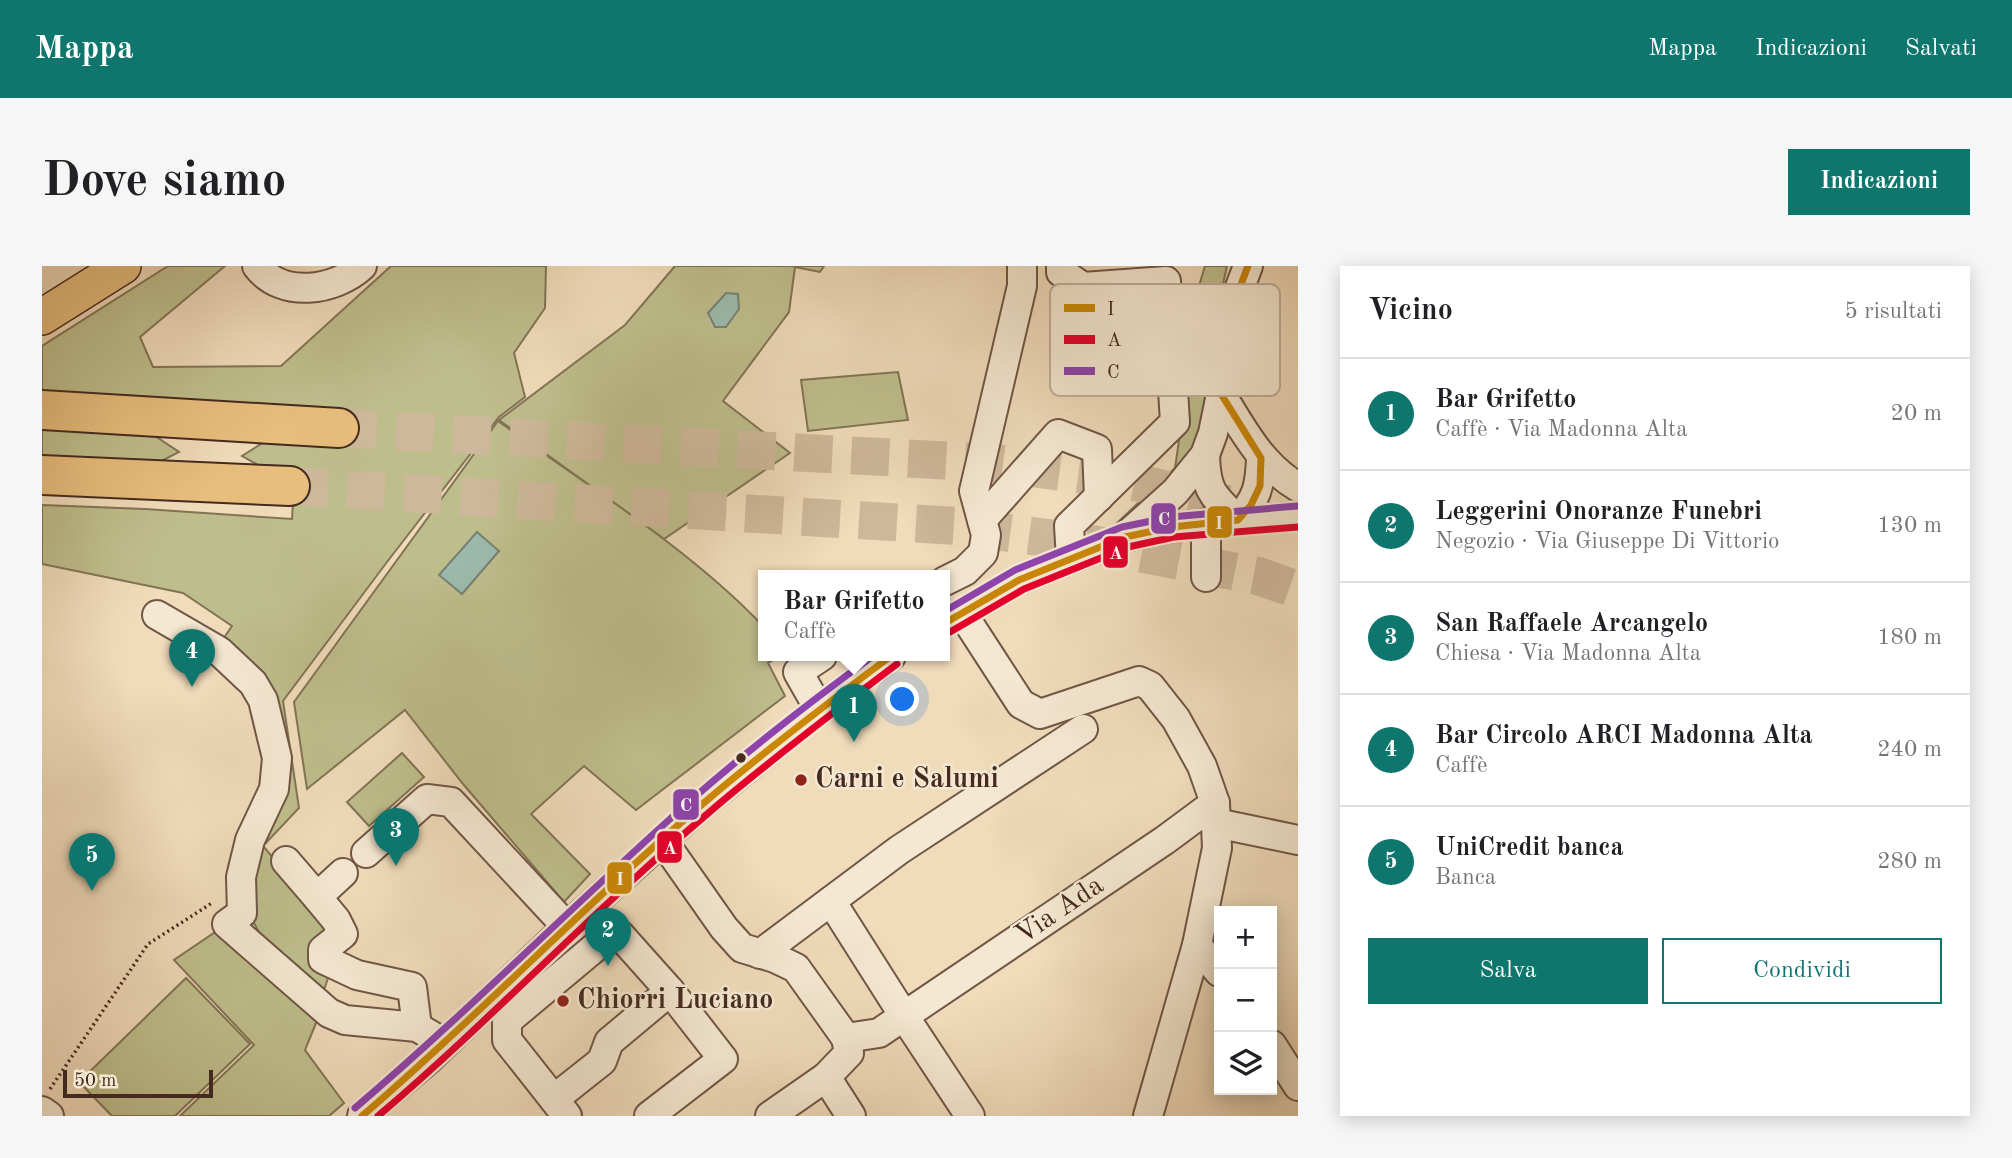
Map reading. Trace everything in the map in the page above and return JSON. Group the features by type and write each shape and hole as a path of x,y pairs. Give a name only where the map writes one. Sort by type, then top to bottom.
{"highway":[{"path":"42,410 339,428"},
{"path":"42,475 290,486"},
{"path":"42,494 102,496 176,482"}],"main road":[{"path":"42,317 123,266"}],"street":[{"path":"257,266 264,275 285,285 306,288 329,285 352,276 362,266"},
{"path":"950,578 965,571 983,553 986,535 974,491 999,333 1022,286 1022,266"},
{"path":"1061,266 1061,272 1079,284"},
{"path":"1241,284 1248,266"},
{"path":"1124,284 1166,281 1166,284"},
{"path":"1071,559 1069,526 1175,422 1173,396"},
{"path":"1125,537 1175,492 1205,455 1222,396"},
{"path":"1223,396 1261,458 1285,480 1298,487"},
{"path":"982,520 1058,434 1097,449 1099,497"},
{"path":"1205,455 1206,480 1217,500 1238,520"},
{"path":"1238,520 1251,505 1260,486 1261,458"},
{"path":"1148,1116 1197,945 1217,848 1215,813 1202,766 1176,719 1150,686 1139,681 1040,714 1021,704 953,618 1019,580 1125,537 1172,527 1298,516"},
{"path":"1206,523 1206,577"},
{"path":"157,615 219,651 253,682 263,699 277,758 274,789 250,840 240,877 242,913 227,924 330,1013 345,1020 417,1027 444,1043"},
{"path":"814,661 798,672 819,709"},
{"path":"362,1116 430,1058 557,936 698,808 819,709 884,661"},
{"path":"760,954 899,850 1083,729"},
{"path":"366,853 427,799 452,802 557,936 566,972"},
{"path":"1215,813 1298,840"},
{"name":"Via Ada","path":"846,1038 879,1033 1165,840 1215,813"},
{"path":"663,841 724,928 743,948 796,968 832,1009 846,1038 849,1053 826,1077 771,1116"},
{"path":"286,861 336,920 343,934 323,950 323,959 357,975 412,987 417,1027"},
{"path":"317,897 344,873"},
{"path":"831,901 970,1116"},
{"path":"649,1116 723,1059 670,991 620,935 611,933 507,1021 507,1040 561,1107 602,1061 608,1042 670,991"},
{"path":"1197,945 1217,969"},
{"path":"1277,1053 1298,1086"},
{"path":"826,1077 851,1116"}],"path":[{"path":"46,1108 148,944 241,886"}],"green space":[{"path":"168,266 225,266 140,337 153,367 281,366 391,266 546,266 545,308 514,353 525,397 499,417 283,701 299,808 263,846 334,929 329,975 323,993 259,932 249,914 246,882 284,776 221,642 232,626 183,593 42,564 42,505 292,519 295,468 267,470 242,456 264,442 351,446 353,418 42,392 42,346"},
{"path":"675,266 824,266 820,272 795,267 789,312 723,401 790,453 664,539 499,420 625,325"},
{"path":"1205,266 1227,266 1223,284 1200,284"},
{"path":"898,372 908,420 808,431 801,380"},
{"path":"1184,396 1205,396 1201,438 1161,497 1115,525 1175,468"},
{"path":"498,421 636,518 734,597 758,621 758,661 771,661 768,663 785,696 636,810 584,766 531,814 590,874 564,902 463,784 405,710 307,789 294,702"},
{"path":"42,429 152,434 179,452 152,466 42,462"},
{"path":"402,753 424,777 369,826 347,802"},
{"path":"227,924 329,1013 316,1023 305,1050 344,1103 329,1116 180,1116 254,1045 174,960"},
{"path":"186,978 250,1044 175,1116 112,1116 79,1082"}],"shaded area":[{"path":"726,293 738,294 739,309 726,327 715,327 708,313"},
{"path":"477,532 499,551 462,594 439,575"}],"tunnel":[{"path":"339,428 994,463 1130,481 1252,510"},
{"path":"290,486 957,526 1092,544 1258,576 1298,590"}],"transit line":[{"name":"I","path":"1241,284 1248,266"},
{"name":"I","path":"950,620 1019,580 1125,537 1172,527 1238,520 1251,505 1260,486 1261,458 1222,396"},
{"name":"C","path":"950,608 1015,570 1122,527 1171,517 1297,506"},
{"name":"A","path":"950,632 1024,589 1128,547 1174,537 1298,527"},
{"name":"C","path":"355,1108 440,1033 689,802 779,727 866,661"},
{"name":"I","path":"362,1116 699,807 884,661"},
{"name":"A","path":"378,1116 706,815 800,738 897,664"}],"place":[{"name":"Bar Circolo ARCI Madonna Alta","path":"192,687"},
{"name":"Bar Grifetto","path":"854,742"},
{"name":"Carni e Salumi","path":"801,780"},
{"name":"San Raffaele Arcangelo","path":"396,866"},
{"name":"UniCredit banca","path":"92,891"},
{"name":"Leggerini Onoranze Funebri","path":"608,966"},
{"name":"Chiorri Luciano","path":"563,1001"}]}
